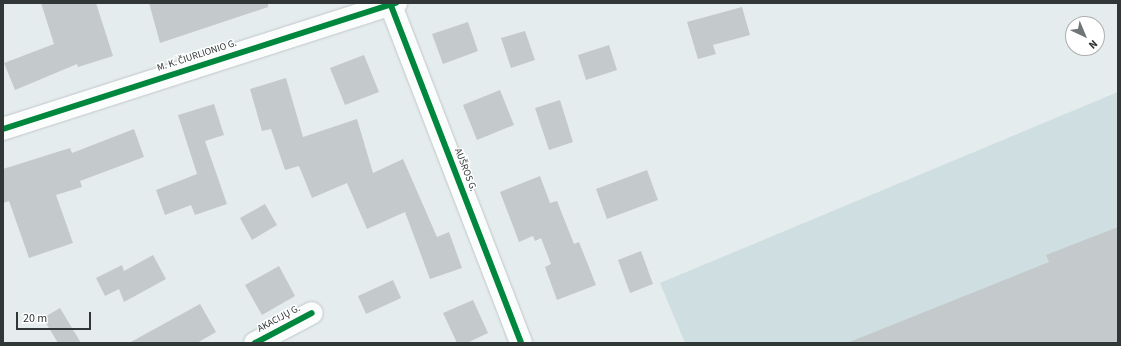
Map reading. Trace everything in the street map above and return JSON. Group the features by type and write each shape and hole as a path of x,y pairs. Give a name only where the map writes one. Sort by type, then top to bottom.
{"street":[{"name":"M. K. ČIURLIONIO G.","path":"3,129 392,4"},
{"name":"AUŠROS G.","path":"392,4 521,343"},
{"name":"AKACIJŲ G.","path":"255,343 312,313"}],"shaded area":[{"path":"1118,92 1118,343 685,343 660,283"}],"building":[{"path":"41,3 96,3 113,56 78,67 77,64 15,90 4,63 54,44"},
{"path":"149,3 268,3 268,7 160,43"},
{"path":"742,7 750,35 713,45 716,54 698,59 687,22"},
{"path":"468,22 478,51 443,64 432,34"},
{"path":"525,31 535,60 511,68 501,38"},
{"path":"609,45 617,70 586,80 578,55"},
{"path":"364,55 379,92 345,105 330,68"},
{"path":"286,78 303,137 357,119 373,173 403,159 437,237 449,232 462,268 430,279 405,212 367,229 347,183 312,198 299,166 285,170 271,129 262,131 250,89"},
{"path":"500,90 514,125 477,140 463,105"},
{"path":"560,100 573,142 549,150 535,108"},
{"path":"214,104 224,135 205,141 227,204 195,215 191,205 165,215 156,190 197,174 178,115"},
{"path":"134,129 144,157 80,181 82,187 56,195 73,243 29,258 9,201 3,203 3,169 70,148 72,153"},
{"path":"647,170 658,200 607,219 596,189"},
{"path":"540,176 550,203 557,201 574,244 579,242 596,285 557,300 545,267 551,264 541,238 535,241 533,236 519,242 500,192"},
{"path":"265,204 277,225 252,240 240,218"},
{"path":"1118,227 1118,343 847,343 1049,262 1046,255"},
{"path":"641,251 653,284 630,293 618,260"},
{"path":"153,255 166,279 124,302 119,289 105,296 96,278 122,265 124,271"},
{"path":"279,266 295,296 262,315 245,285"},
{"path":"393,280 401,298 366,314 358,296"},
{"path":"473,300 488,333 467,343 457,343 443,313"},
{"path":"200,304 216,332 197,343 129,343"},
{"path":"60,308 81,343 58,343 43,318"}],"cycle path":[{"path":"390,3 521,343"},
{"path":"3,129 396,3"},
{"path":"255,343 312,313"}]}
